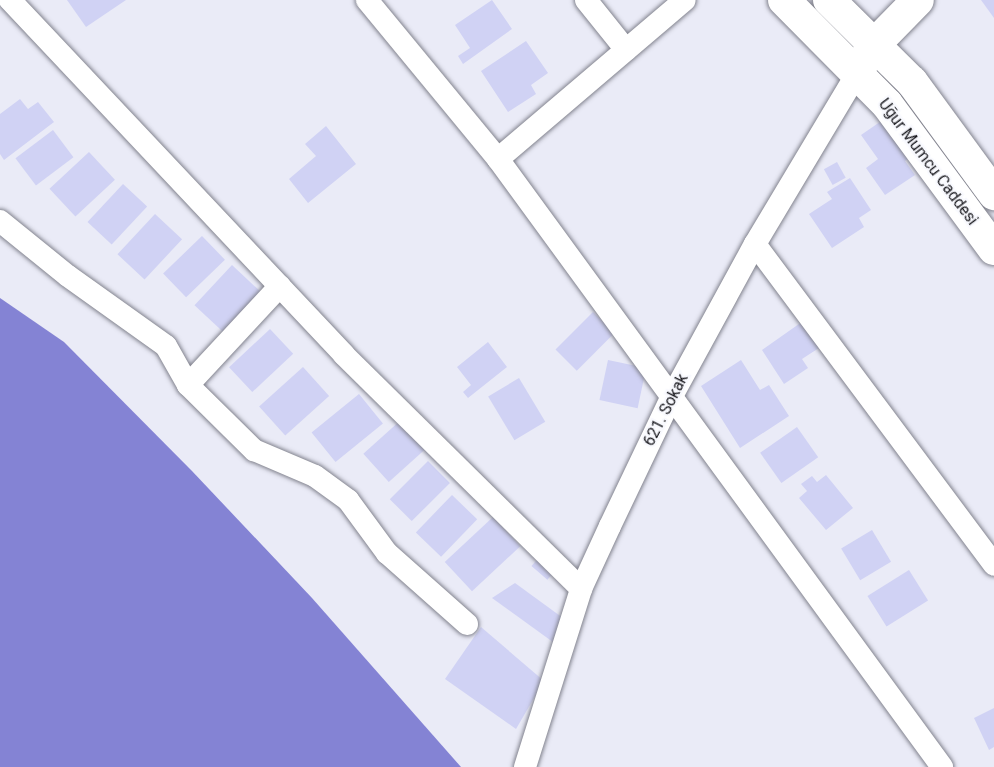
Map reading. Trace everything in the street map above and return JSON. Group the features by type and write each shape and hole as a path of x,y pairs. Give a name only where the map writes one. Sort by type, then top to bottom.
{"street":[{"path":"10,0 280,286 581,589"},
{"path":"367,0 498,159 942,767"},
{"path":"586,0 626,50"},
{"path":"498,159 685,0"},
{"name":"Uğur Mumcu Caddesi","path":"784,0 855,75 887,104 994,249"},
{"name":"Uğur Mumcu Caddesi","path":"829,0 912,82 994,194"},
{"path":"855,75 873,46 918,0"},
{"name":"621. Sokak","path":"525,767 581,589 672,396 755,244 855,75"},
{"path":"0,221 68,276 166,346 188,385 254,450 315,476 348,500 387,553 467,624"},
{"path":"755,244 994,565"},
{"path":"188,385 280,286"}],"shaded area":[{"path":"0,298 64,342 192,471 312,598 461,767 0,767"}],"building":[{"path":"67,0 126,0 86,27"},
{"path":"492,0 512,29 463,64 458,56 470,48 455,25"},
{"path":"981,0 994,0 994,18"},
{"path":"526,41 548,73 531,85 536,94 508,112 481,71"},
{"path":"20,99 28,109 38,102 54,122 4,160 0,154 0,114"},
{"path":"893,113 919,150 905,161 915,175 885,195 866,168 878,159 861,135"},
{"path":"326,126 356,164 308,203 289,179 316,156 305,144"},
{"path":"53,130 73,157 36,185 15,158"},
{"path":"89,152 115,180 75,217 50,189"},
{"path":"837,162 846,178 833,185 824,169"},
{"path":"850,178 871,210 859,218 864,227 832,248 809,214 832,199 827,192"},
{"path":"123,184 147,207 112,245 88,222"},
{"path":"155,214 182,239 145,279 117,254"},
{"path":"202,236 225,260 186,297 163,274"},
{"path":"232,265 261,292 224,333 194,305"},
{"path":"593,312 614,333 577,371 556,349"},
{"path":"806,319 825,344 802,359 808,368 784,384 762,350"},
{"path":"270,329 293,354 252,392 229,367"},
{"path":"488,342 507,367 468,398 463,392 471,385 457,367"},
{"path":"608,360 646,368 638,408 599,400"},
{"path":"741,360 760,390 769,385 789,416 740,448 701,386"},
{"path":"303,367 329,396 285,435 259,406"},
{"path":"519,378 545,422 514,440 488,397"},
{"path":"359,394 383,424 336,462 312,432"},
{"path":"402,419 427,447 389,482 363,454"},
{"path":"797,427 818,457 781,483 760,453"},
{"path":"428,461 450,483 412,521 390,499"},
{"path":"826,475 853,508 826,530 799,498 807,491 801,484 812,476 817,482"},
{"path":"452,495 477,519 441,557 416,532"},
{"path":"493,517 520,546 472,591 445,562"},
{"path":"872,530 891,562 860,580 841,549"},
{"path":"542,554 558,568 547,580 532,566"},
{"path":"909,570 928,601 887,626 867,596"},
{"path":"515,583 563,618 557,645 492,598"},
{"path":"481,627 544,681 516,729 445,679"},
{"path":"994,708 994,747 989,750 974,718"}]}
